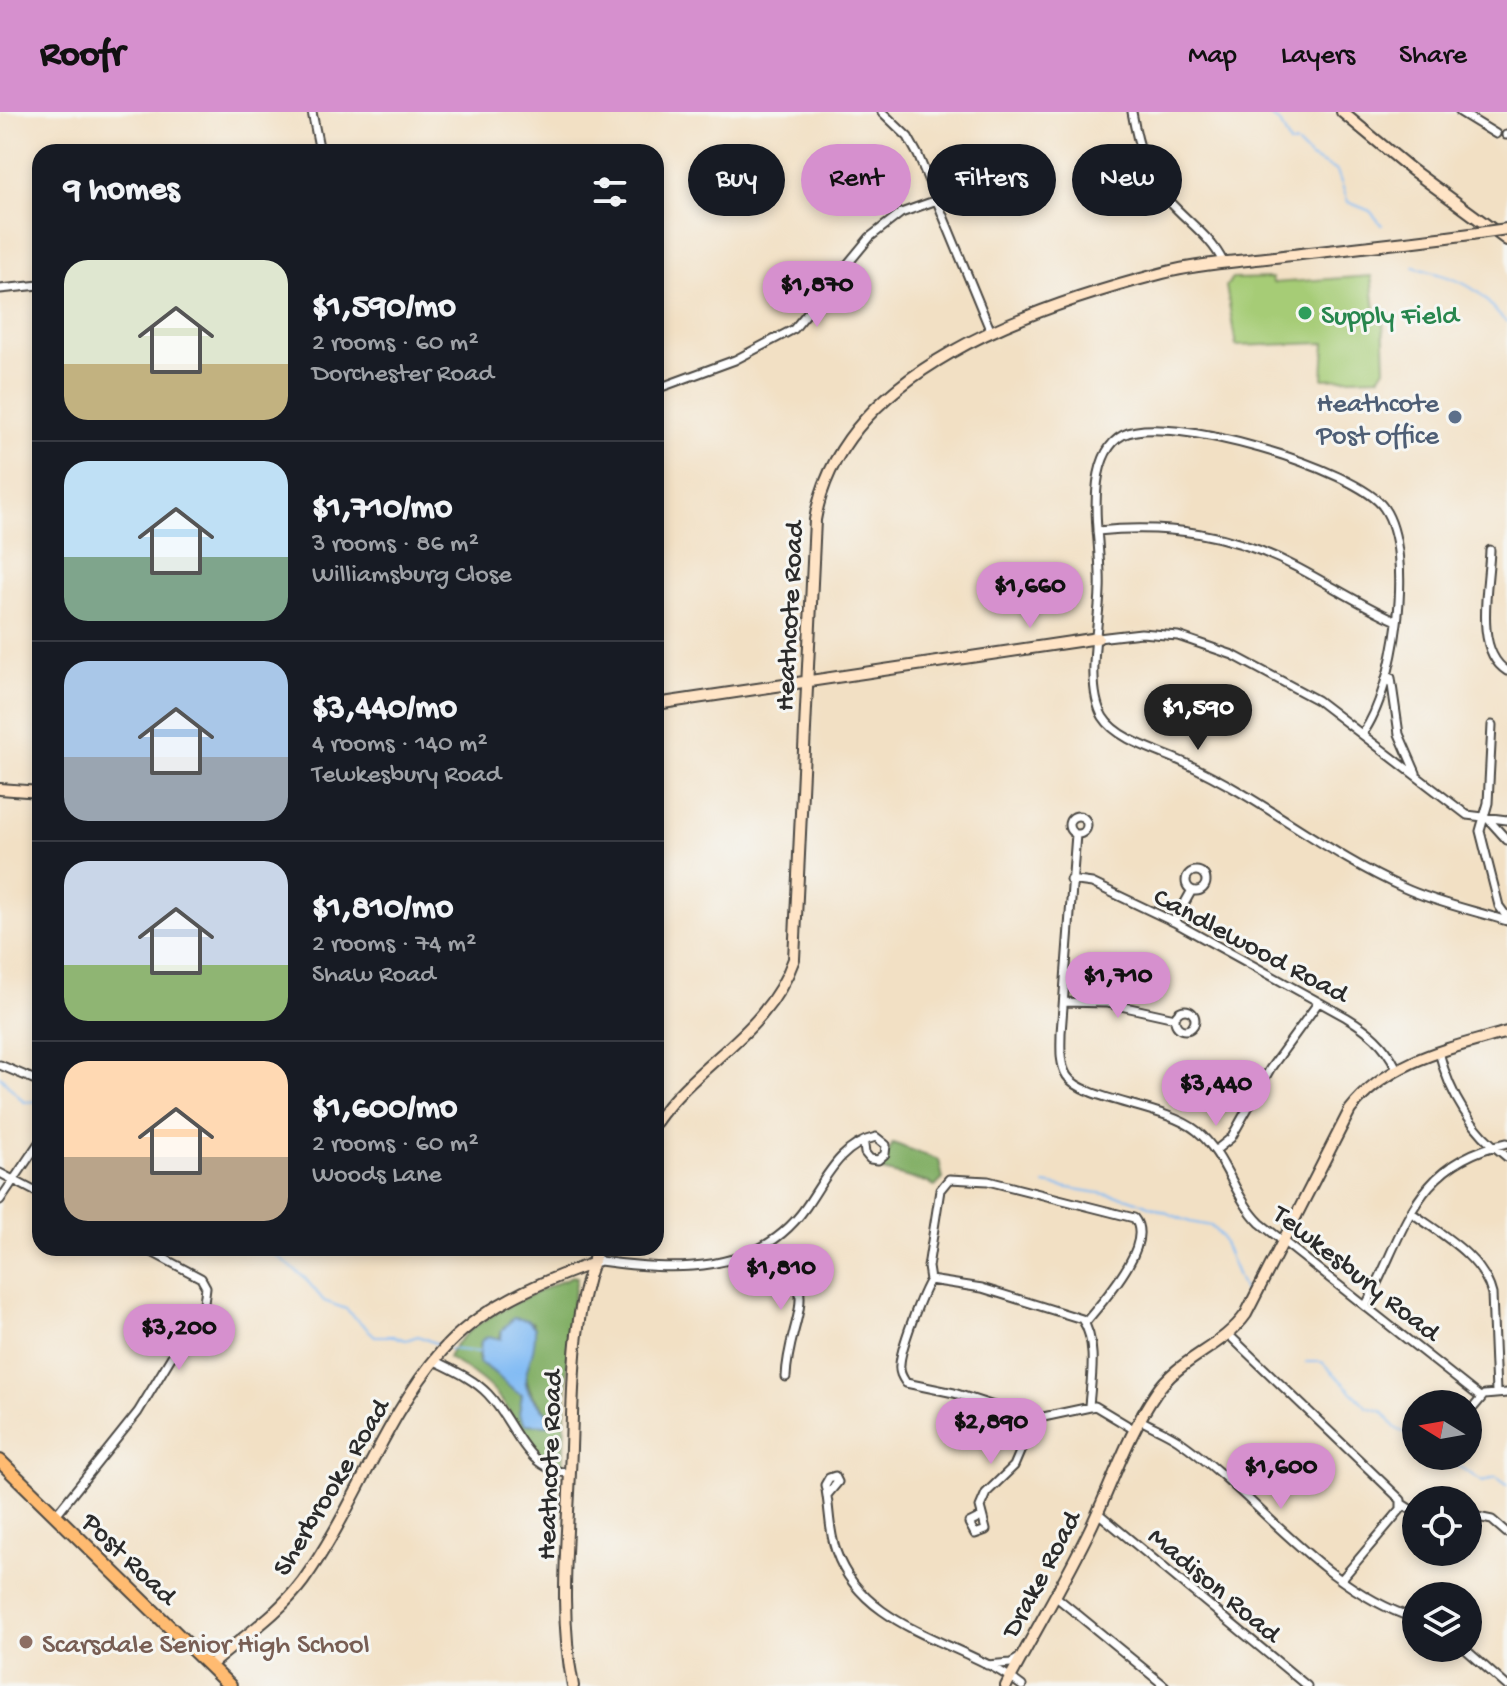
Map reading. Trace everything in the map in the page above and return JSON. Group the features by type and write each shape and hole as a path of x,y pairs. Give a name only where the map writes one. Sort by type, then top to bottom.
{"main road":[{"name":"Post Road","path":"0,1461 230,1686"}],"street":[{"path":"312,112 318,144"},
{"path":"882,112 908,137 927,178"},
{"path":"1132,112 1140,151 1149,173 1170,202 1217,249 1223,262"},
{"path":"1342,112 1412,170 1507,240"},
{"path":"1460,112 1496,134"},
{"path":"664,386 723,365 794,329 870,237 901,213 927,204"},
{"path":"944,216 991,332"},
{"name":"Heathcote Road","path":"664,1111 675,1097 751,1030 777,997 794,959 813,533 821,492 831,465 857,427 915,376 991,332 1165,272 1223,262 1507,229"},
{"path":"0,289 32,286"},
{"path":"1363,733 1384,693 1399,591 1389,516 1371,494 1257,447 1201,433 1130,433 1109,446 1098,484 1097,531 1100,590 1096,696 1104,719 1114,729 1239,789 1379,877 1431,900 1507,919"},
{"path":"1097,531 1144,526 1177,528 1223,538 1291,564 1395,620"},
{"path":"1490,550 1488,641 1493,659 1507,671"},
{"path":"664,703 1141,633 1196,641 1289,682 1363,733 1467,815 1507,820"},
{"path":"1390,664 1399,734 1417,776"},
{"path":"1492,725 1486,817 1480,831 1499,906 1507,919"},
{"path":"0,789 32,791"},
{"path":"1486,817 1507,840"},
{"name":"Tewkesbury Road","path":"1076,834 1070,880 1062,1059 1072,1082 1094,1093 1171,1115 1196,1130 1216,1150 1248,1210 1471,1390"},
{"name":"Candlewood Road","path":"1070,880 1092,883 1174,922 1371,1032 1387,1048 1396,1067"},
{"path":"1174,922 1192,890"},
{"path":"1064,1002 1107,1003 1175,1018"},
{"path":"1216,1150 1231,1138 1270,1069 1318,1003"},
{"name":"Drake Road","path":"1008,1682 1098,1513 1138,1425 1171,1375 1229,1335 1255,1298 1342,1121 1362,1094 1396,1067 1507,1032"},
{"path":"1439,1052 1454,1097 1477,1131 1507,1157"},
{"path":"0,1065 32,1079"},
{"path":"1366,1305 1429,1184 1446,1166 1471,1151 1507,1143"},
{"name":"Sherbrooke Road","path":"209,1666 274,1613 304,1579 442,1352 501,1304 600,1261 704,1266 761,1250 795,1221 844,1153 864,1145"},
{"path":"0,1200 32,1153"},
{"path":"0,1173 32,1190"},
{"path":"1085,1323 1128,1267 1138,1231 1134,1218 988,1181 949,1179 940,1190 928,1267 930,1280 922,1292 901,1358 901,1374 906,1383 954,1393 1034,1419 1089,1406 1186,1447 1283,1534 1341,1580 1380,1606 1402,1614"},
{"path":"1412,1213 1475,1262 1488,1280 1492,1294 1496,1392"},
{"path":"761,1250 792,1269 800,1282 801,1298 787,1357 786,1377"},
{"path":"55,1516 138,1412 204,1303 206,1287 201,1278 159,1256"},
{"name":"Heathcote Road","path":"573,1686 565,1621 570,1473 578,1318 594,1256"},
{"path":"930,1280 982,1288 1077,1317 1085,1323 1093,1373 1089,1406"},
{"path":"1229,1335 1395,1493 1402,1504 1341,1580"},
{"path":"442,1352 463,1375 488,1394 536,1462 570,1473"},
{"path":"1482,1396 1496,1392 1507,1393"},
{"path":"981,1517 986,1493 1014,1466 1034,1419"},
{"path":"828,1494 837,1554 862,1590 890,1616 917,1633 985,1665 1008,1682 1022,1686"},
{"name":"Madison Road","path":"1098,1513 1307,1686"},
{"path":"1482,1518 1492,1520 1507,1533"},
{"path":"1055,1596 1165,1686"},
{"path":"985,1665 1011,1663 1022,1656"},
{"path":"1480,1662 1507,1686"},
{"path":"1290,1686 1297,1678"}],"green space":[{"name":"Supply Field","path":"1371,276 1376,318 1383,318 1385,368 1379,377 1323,379 1325,343 1236,346 1226,286 1232,279 1272,278 1273,283"},
{"path":"893,1143 939,1160 943,1179 935,1187 879,1170"},
{"path":"572,1276 577,1277 569,1328 563,1467 549,1461 531,1446 487,1384 448,1358 455,1345 484,1320","holes":["532,1322 535,1328 526,1367 527,1378 534,1398 555,1419 549,1425 525,1424 521,1418 522,1395 478,1359 481,1341 491,1337 499,1340 502,1330"]}],"water":[{"path":"513,1318 528,1320 535,1328 526,1384 530,1394 555,1420 549,1425 525,1424 519,1414 522,1395 479,1363 481,1341 488,1336 501,1339 502,1330"}],"waterway":[{"path":"1263,112 1280,123 1290,144 1297,144 1311,158 1337,171 1348,202 1370,211 1382,225"},
{"path":"1414,267 1452,278 1478,292 1507,322"},
{"path":"0,1076 24,1102 32,1102"},
{"path":"1045,1184 1129,1198 1190,1222 1211,1226 1221,1236 1247,1298"},
{"path":"277,1256 304,1277 324,1301 346,1309 375,1336 394,1336 406,1340 418,1336 440,1345"},
{"path":"449,1349 479,1352"},
{"path":"1306,1362 1322,1362 1367,1407 1382,1411 1402,1431"},
{"path":"1465,1470 1483,1482 1496,1477 1507,1485"}],"place":[{"name":"Supply Field","path":"1305,313"},
{"name":"Heathcote Post Office","path":"1455,417"},
{"name":"Scarsdale Senior High School","path":"26,1642"}]}
